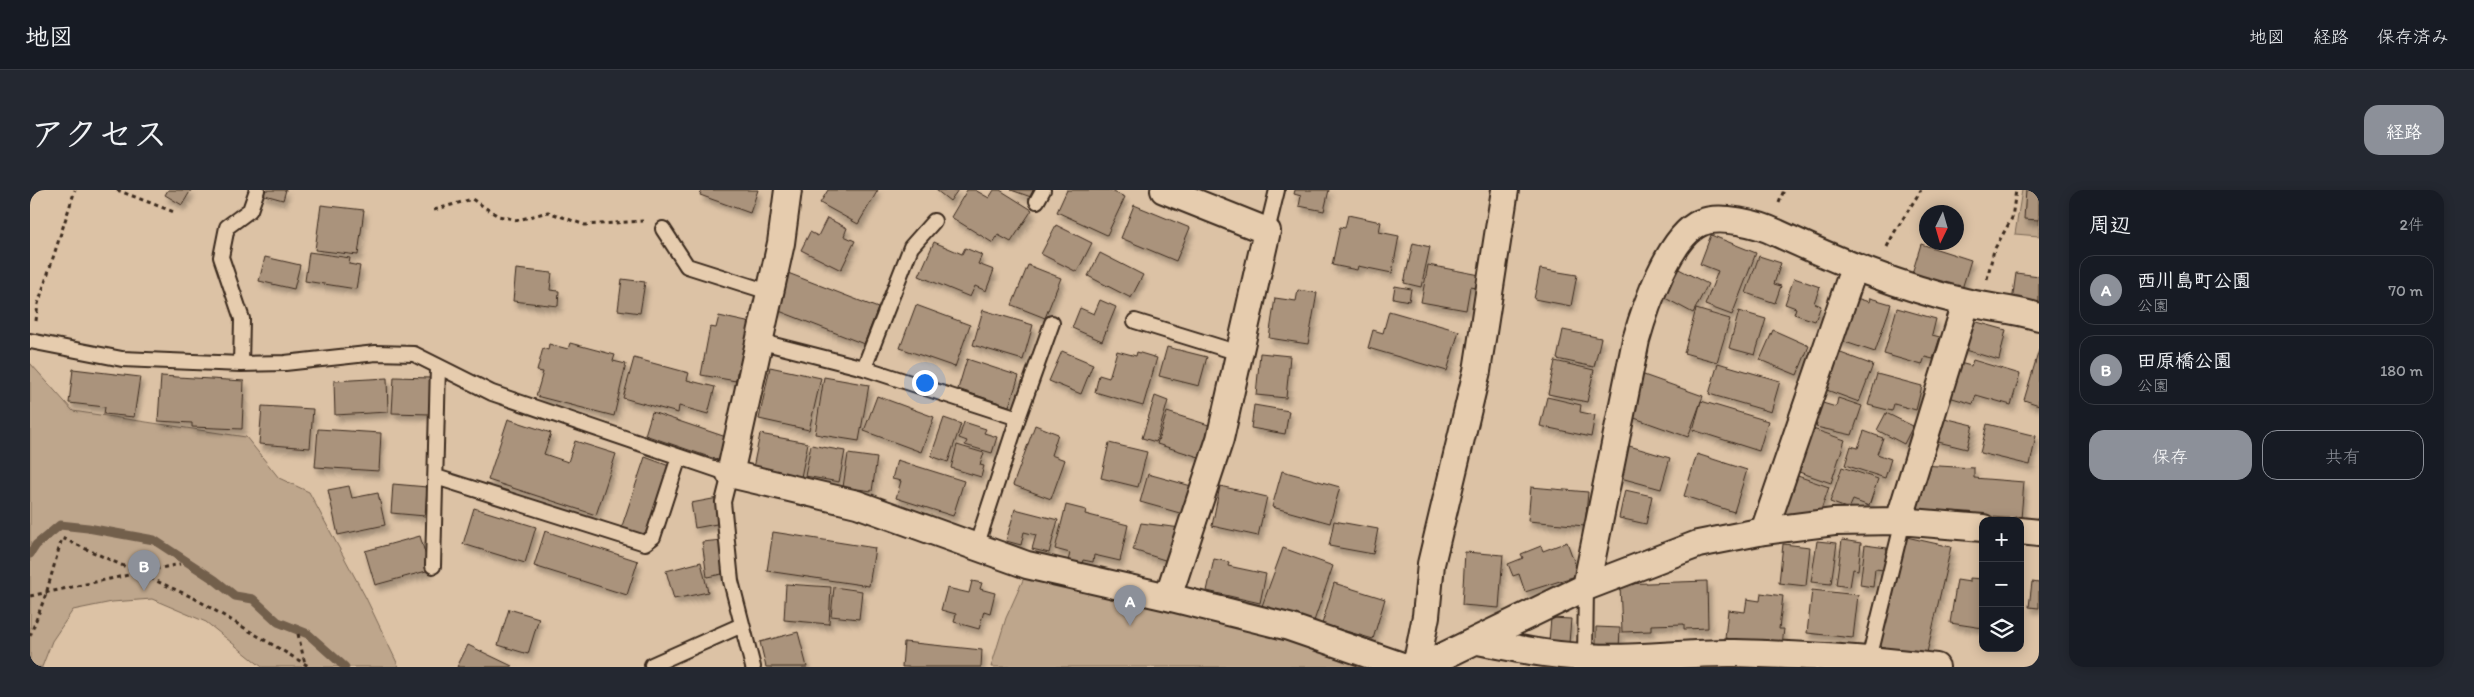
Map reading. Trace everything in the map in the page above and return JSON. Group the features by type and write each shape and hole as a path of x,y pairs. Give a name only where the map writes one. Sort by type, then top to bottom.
{"street":[{"path":"788,190 781,243 730,474 857,504 1027,565 1168,596 1289,627 1404,667"},
{"path":"1164,190 1267,231 1220,439 1168,596"},
{"path":"1416,667 1426,616 1431,564 1477,371 1504,190"},
{"path":"1586,588 1636,340 1647,302 1663,267 1685,236 1699,223 1716,218 1768,229 1864,271 1973,304 2039,317"},
{"path":"1764,531 1864,271"},
{"path":"1901,521 1973,304"},
{"path":"1421,667 1586,588 1698,544 1764,531 1834,522 1901,521 1979,528"},
{"path":"2024,531 2039,533"},
{"path":"1478,641 1544,661 1585,658 1666,662 1733,653 1936,667"}],"lane":[{"path":"242,364 242,319 222,257 228,227 250,210 257,190"},
{"path":"1267,231 1278,190"},
{"path":"864,368 910,247 934,221"},
{"path":"663,229 687,266 769,292"},
{"path":"1135,321 1239,353"},
{"path":"976,548 1018,418 1052,323"},
{"path":"31,341 122,359 242,364 285,364 376,353 414,354 492,393 730,474 723,502 731,581 753,667"},
{"path":"758,341 864,368 1018,418"},
{"path":"433,566 438,366"},
{"path":"436,477 645,543 653,537 679,457"},
{"path":"1869,663 1901,521"},
{"path":"1585,658 1586,588"},
{"path":"652,665 742,625"}],"path":[{"path":"31,341 38,304 76,190"},
{"path":"117,190 174,212"},
{"path":"1864,271 1894,233 1921,190"},
{"path":"1973,304 1994,250 2012,218 2016,190"},
{"path":"434,210 472,199 498,216 518,220 548,212 585,225 648,221 663,229"},
{"path":"30,636 46,594 62,538 194,598 307,666"},
{"path":"30,596 180,564"},
{"path":"298,634 307,666"}],"shaded area":[{"path":"2022,190 2039,190 2039,236 2015,234"},
{"path":"30,363 73,411 246,437 279,478 309,492 366,598 399,667 262,667 206,622 152,599 112,602 73,610 52,641 42,667 30,667"},
{"path":"1027,571 1287,635 1367,667 991,667 1006,618"}],"building":[{"path":"168,190 191,190 182,205 165,195"},
{"path":"263,190 286,190 283,200 261,194"},
{"path":"702,190 758,190 750,213 700,195"},
{"path":"828,190 878,190 858,224 820,203"},
{"path":"936,190 958,190 950,201"},
{"path":"967,190 975,190 989,198 994,190 1000,190 1032,210 1011,242 998,235 993,243 951,217"},
{"path":"1011,190 1033,190 1031,197"},
{"path":"1067,190 1109,190 1125,197 1107,235 1057,212"},
{"path":"1295,190 1329,190 1324,211 1299,206 1301,196 1294,194"},
{"path":"2026,190 2039,190 2039,220 2024,219"},
{"path":"321,205 364,210 358,255 315,250"},
{"path":"1134,205 1190,228 1176,261 1121,238"},
{"path":"1348,215 1381,222 1379,232 1399,236 1392,273 1358,266 1357,270 1332,265 1340,227 1345,228"},
{"path":"827,218 847,228 844,236 855,241 841,270 801,250 810,232 818,236"},
{"path":"1056,225 1092,243 1077,272 1041,254"},
{"path":"1711,235 1756,253 1732,315 1705,305 1718,271 1700,264"},
{"path":"934,242 962,254 965,248 982,255 978,264 994,270 986,291 975,286 970,297 919,276"},
{"path":"1413,243 1430,247 1421,287 1404,283"},
{"path":"1919,250 1940,250 1971,260 1961,292 1911,277"},
{"path":"309,252 350,258 349,264 360,266 356,289 305,281"},
{"path":"1100,253 1143,275 1131,298 1088,276"},
{"path":"1759,256 1781,263 1774,284 1781,286 1775,303 1746,293"},
{"path":"265,257 300,265 294,289 259,281"},
{"path":"1669,264 1708,284 1693,313 1654,292"},
{"path":"1028,265 1061,278 1045,318 1012,305"},
{"path":"1428,265 1480,275 1477,288 1470,287 1466,310 1421,302"},
{"path":"516,269 552,273 550,290 559,291 558,306 513,301"},
{"path":"1540,269 1577,275 1571,306 1534,299"},
{"path":"788,273 878,308 864,344 774,309"},
{"path":"2016,273 2039,276 2039,305 2012,302"},
{"path":"1794,278 1820,287 1814,303 1821,306 1815,321 1794,314 1796,308 1785,304"},
{"path":"622,279 645,282 640,313 618,310"},
{"path":"1395,286 1411,289 1409,301 1393,298"},
{"path":"1298,290 1317,293 1308,344 1269,338 1275,298 1296,301"},
{"path":"1847,295 1869,302 1870,298 1891,304 1875,352 1833,338"},
{"path":"1100,300 1116,307 1102,341 1072,328 1080,308 1094,314"},
{"path":"916,305 970,325 955,367 900,348"},
{"path":"1897,308 1936,319 1932,335 1940,337 1933,359 1925,357 1922,365 1884,354"},
{"path":"1696,309 1730,319 1717,362 1684,353"},
{"path":"983,310 1033,325 1023,360 973,345"},
{"path":"1389,311 1459,331 1447,371 1368,348 1373,330 1383,333"},
{"path":"1739,311 1766,319 1755,355 1729,348"},
{"path":"719,316 751,323 742,373 737,372 736,381 701,375 710,327 716,328"},
{"path":"1966,319 2006,330 1999,360 1958,348"},
{"path":"1563,330 1601,338 1594,367 1557,359"},
{"path":"1773,330 1809,346 1797,375 1760,360"},
{"path":"570,343 615,355 613,361 626,364 614,416 536,396 543,372 537,371 543,348 548,350 549,344 568,349"},
{"path":"1167,347 1207,357 1199,386 1159,376"},
{"path":"1830,349 1873,365 1859,402 1816,386"},
{"path":"2039,350 2039,405 2024,400"},
{"path":"1062,351 1093,364 1081,394 1049,381"},
{"path":"1117,351 1136,356 1137,352 1157,358 1143,406 1095,392 1099,375 1109,378"},
{"path":"1260,353 1290,356 1286,398 1256,395"},
{"path":"634,358 689,373 687,380 715,387 708,414 679,406 678,413 623,398"},
{"path":"967,359 1019,376 1009,406 958,389"},
{"path":"1973,360 2020,374 2011,405 1976,395 1973,404 1942,395 1952,361 1971,366"},
{"path":"1555,361 1594,370 1587,402 1548,394"},
{"path":"1718,363 1780,381 1771,412 1709,394"},
{"path":"770,367 821,378 809,430 759,419"},
{"path":"73,369 140,377 134,417 104,414 105,407 69,403"},
{"path":"1641,374 1703,396 1688,437 1626,415"},
{"path":"1877,374 1922,386 1916,410 1894,404 1892,411 1868,405"},
{"path":"161,376 244,381 242,429 192,427 192,423 158,421"},
{"path":"394,377 431,378 429,414 392,413"},
{"path":"824,377 869,385 859,441 815,434"},
{"path":"387,378 388,412 335,415 334,381"},
{"path":"877,396 934,417 921,452 864,431"},
{"path":"1155,396 1168,401 1156,442 1142,438"},
{"path":"1547,397 1581,405 1580,412 1595,415 1591,437 1540,426"},
{"path":"1838,398 1862,406 1852,435 1816,427 1817,424 1810,421 1816,401 1836,407"},
{"path":"1701,401 1768,421 1759,451 1693,430"},
{"path":"1254,405 1289,411 1285,434 1251,428"},
{"path":"262,406 313,409 310,448 259,444"},
{"path":"652,412 729,438 721,461 645,435"},
{"path":"1167,412 1212,426 1202,458 1157,444"},
{"path":"1886,413 1913,426 1904,444 1877,430"},
{"path":"1940,417 1973,425 1967,449 1934,441"},
{"path":"944,418 961,424 948,462 931,456"},
{"path":"508,419 551,433 544,454 568,462 575,441 616,454 596,515 488,480"},
{"path":"964,422 986,429 984,433 997,437 992,453 965,445 967,441 959,438"},
{"path":"1987,424 2036,436 2030,465 1980,453"},
{"path":"1035,425 1058,434 1051,455 1065,460 1051,499 1013,485"},
{"path":"318,429 381,433 379,471 315,467"},
{"path":"1813,429 1845,440 1831,483 1799,472"},
{"path":"1864,431 1883,438 1877,454 1891,459 1885,478 1845,465 1851,446 1858,448"},
{"path":"760,434 808,443 801,477 753,468"},
{"path":"1109,443 1147,452 1138,487 1101,478"},
{"path":"811,445 845,451 839,482 805,476"},
{"path":"957,445 984,453 980,465 984,466 981,477 951,468"},
{"path":"1626,445 1670,458 1661,489 1617,477"},
{"path":"848,454 877,458 872,491 843,487"},
{"path":"1697,454 1747,470 1734,512 1684,496"},
{"path":"645,457 672,467 649,538 621,529"},
{"path":"897,460 964,481 953,516 896,498 901,481 892,479"},
{"path":"1921,465 1974,468 1974,478 2024,482 2021,517 1918,512"},
{"path":"1842,467 1878,479 1869,506 1853,500 1849,509 1830,502"},
{"path":"1282,471 1340,487 1330,523 1272,507"},
{"path":"1148,474 1195,487 1187,515 1140,502"},
{"path":"1792,474 1829,487 1820,513 1792,516 1779,512"},
{"path":"393,484 427,487 425,516 391,513"},
{"path":"349,486 352,498 378,493 385,525 338,535 328,490"},
{"path":"1220,486 1267,497 1258,536 1212,526"},
{"path":"1531,487 1588,492 1585,526 1528,521"},
{"path":"1625,490 1652,496 1646,524 1619,518"},
{"path":"718,498 722,523 695,528 691,503"},
{"path":"1066,505 1086,510 1085,514 1128,525 1120,561 1094,555 1093,562 1083,560 1082,564 1068,561 1070,553 1055,549"},
{"path":"474,508 536,527 525,563 463,544"},
{"path":"1015,509 1058,520 1049,553 1032,549 1036,535 1024,532 1021,545 1006,541"},
{"path":"1334,521 1378,529 1373,554 1329,546"},
{"path":"1141,523 1181,528 1171,562 1133,550"},
{"path":"545,531 638,561 627,595 534,566"},
{"path":"773,532 875,548 869,586 767,571"},
{"path":"420,536 430,570 375,585 365,551"},
{"path":"1902,536 1951,547 1926,657 1876,645"},
{"path":"722,540 727,573 707,577 702,542"},
{"path":"1842,540 1861,543 1858,570 1853,569 1850,587 1836,585"},
{"path":"1817,541 1837,543 1831,584 1811,582"},
{"path":"1567,542 1579,575 1525,592 1519,574 1513,576 1508,564 1523,558 1521,554 1541,546 1543,551"},
{"path":"1783,544 1810,547 1806,586 1779,583"},
{"path":"1865,545 1887,548 1884,570 1875,569 1873,587 1860,585"},
{"path":"1283,548 1333,566 1313,624 1262,606"},
{"path":"1465,552 1503,555 1499,608 1462,605"},
{"path":"1214,559 1229,562 1228,566 1266,574 1260,603 1207,591"},
{"path":"701,562 708,592 674,599 666,571"},
{"path":"1970,578 1979,579 1979,627 1950,623 1957,580 1970,582"},
{"path":"972,581 982,583 980,589 995,593 990,613 984,611 979,629 954,622 956,614 941,610 947,588 969,593"},
{"path":"1707,581 1708,628 1684,629 1684,624 1651,625 1651,631 1622,632 1620,584"},
{"path":"2032,582 2039,583 2039,608 2029,607"},
{"path":"1334,583 1385,599 1373,639 1322,624"},
{"path":"786,584 831,587 829,624 784,620"},
{"path":"834,587 862,591 859,619 831,616"},
{"path":"1812,590 1858,595 1853,638 1807,633"},
{"path":"1761,593 1783,596 1779,629 1784,629 1782,645 1725,638 1728,610 1745,612 1747,599 1760,601"},
{"path":"509,609 539,618 528,654 498,645"},
{"path":"1551,618 1571,619 1569,643 1549,641"},
{"path":"1596,627 1620,628 1619,649 1596,648"},
{"path":"798,632 807,667 766,667 760,642"},
{"path":"904,642 982,650 981,667 902,667"},
{"path":"468,645 512,666 512,667 457,667"}],"waterway":[{"path":"30,554 36,545 60,525 154,540 215,580 235,596 253,599 278,622 308,634 345,667"}],"place":[{"name":"田原橋公園","path":"144,591"},
{"name":"西川島町公園","path":"1130,626"}]}
